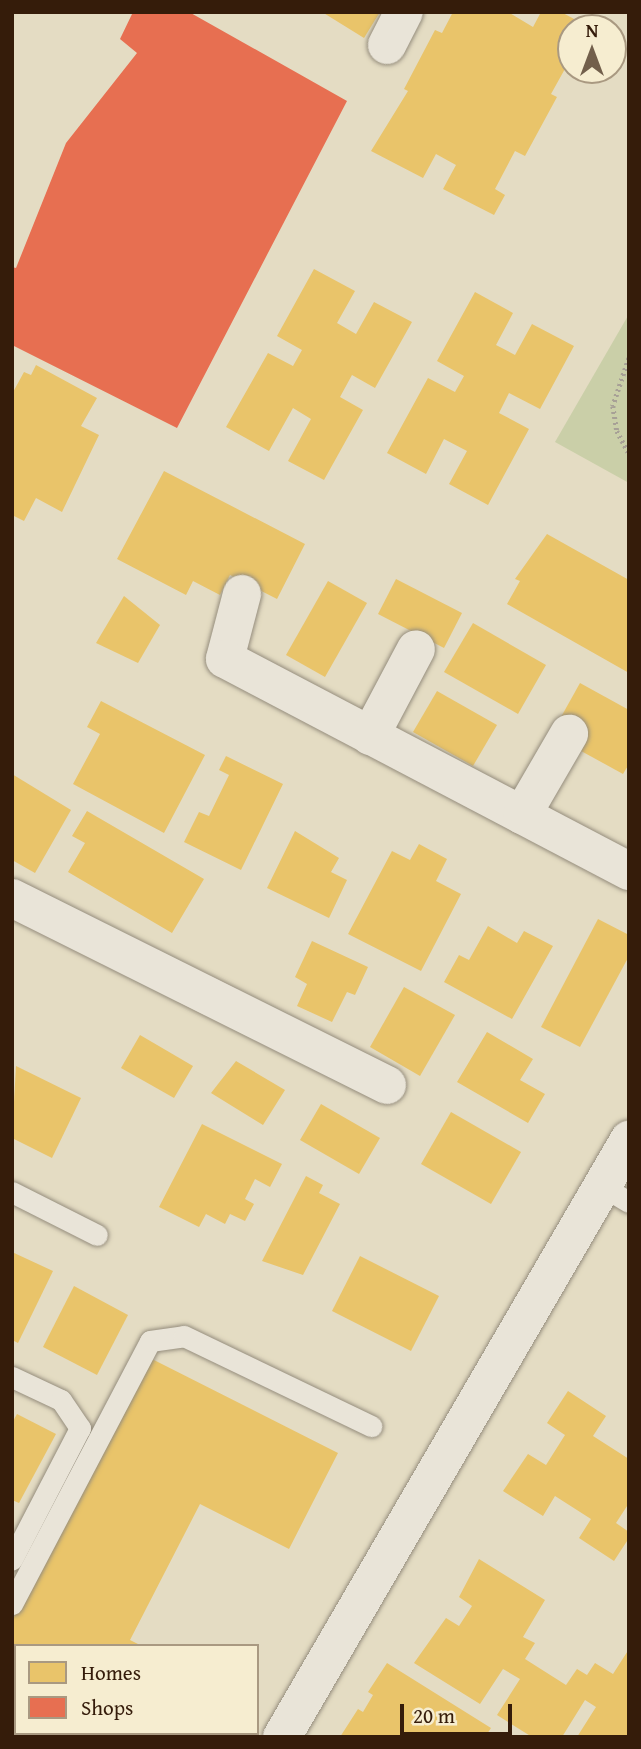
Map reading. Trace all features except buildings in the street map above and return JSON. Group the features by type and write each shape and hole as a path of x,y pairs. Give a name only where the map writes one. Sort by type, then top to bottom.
{"street":[{"path":"242,594 225,659 629,871"},
{"path":"370,736 416,649"},
{"path":"522,815 569,734"},
{"path":"12,898 387,1085"},
{"path":"282,1737 615,1194 629,1140"}],"lane":[{"path":"12,1192 97,1235"},
{"path":"12,1604 150,1341 184,1336 371,1426"},
{"path":"12,1377 61,1401 80,1428 12,1559"}],"path":[{"path":"629,358 613,406 617,431 629,454"}],"green space":[{"path":"629,314 629,483 555,442"}]}
